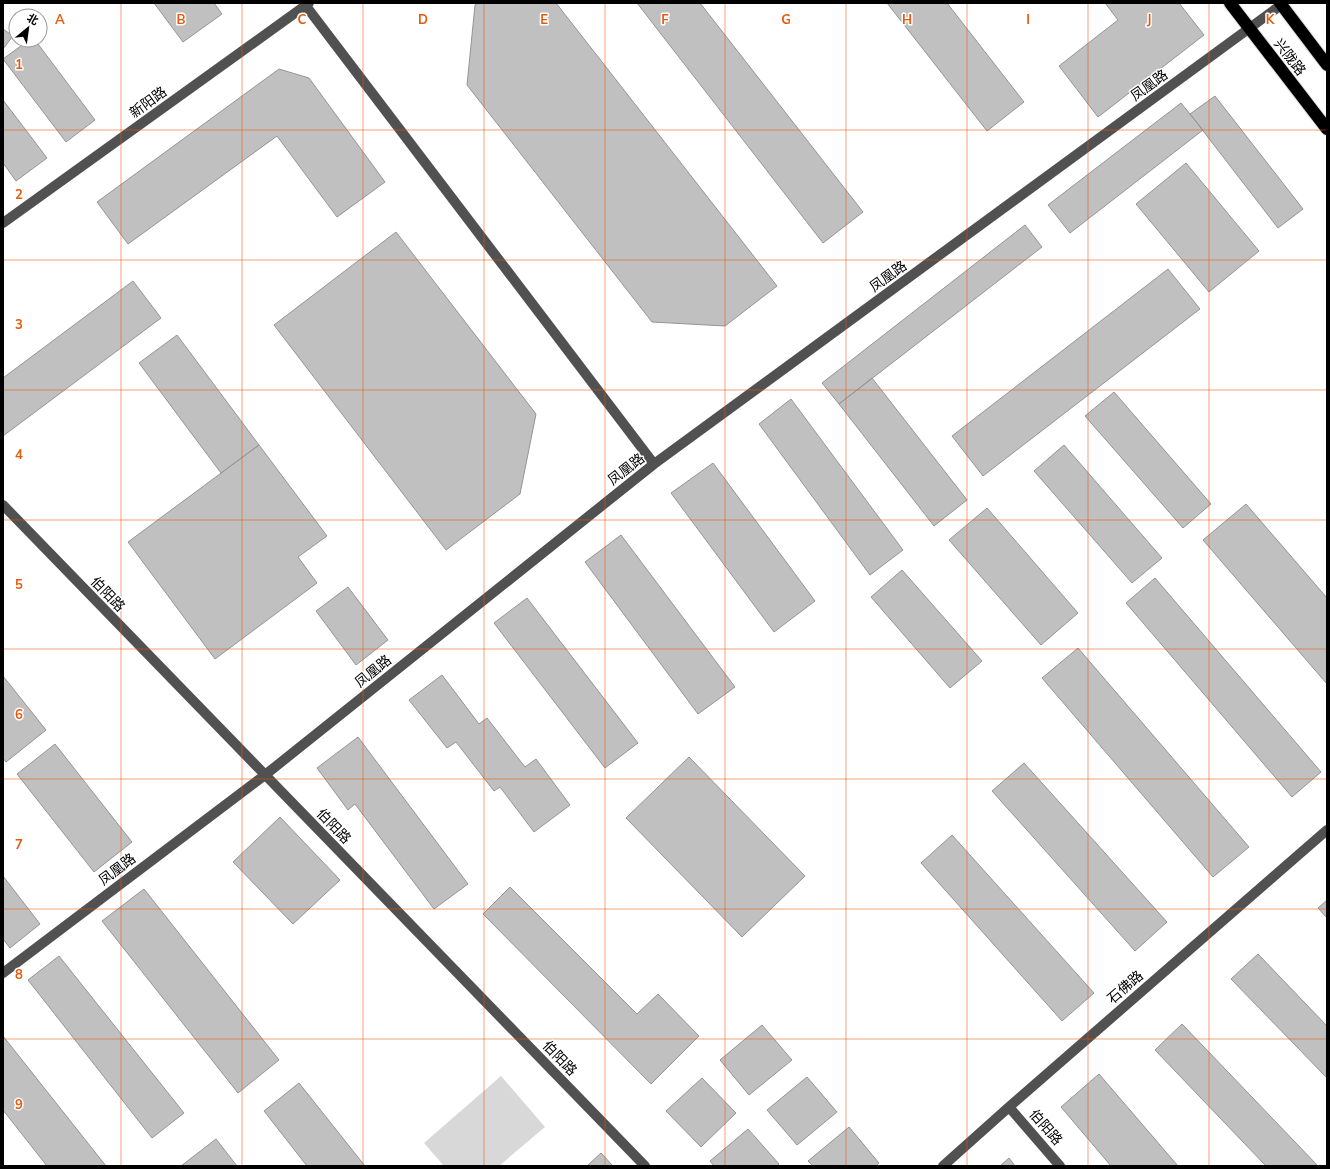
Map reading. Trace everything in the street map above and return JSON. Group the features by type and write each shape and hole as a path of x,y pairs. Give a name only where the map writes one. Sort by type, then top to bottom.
{"highway":[{"name":"兴陇路","path":"1230,3 1327,129"},
{"name":"兴陇路","path":"1281,4 1327,65"}],"street":[{"name":"新阳路","path":"3,223 308,4"},
{"path":"308,4 654,464"},
{"name":"凤凰路","path":"3,973 265,775 654,464 1249,29 1281,4"},
{"name":"伯阳路","path":"3,506 645,1166"},
{"name":"石佛路","path":"943,1166 1009,1106 1327,830"},
{"name":"伯阳路","path":"1009,1106 1060,1166"}],"shaded area":[{"path":"501,1076 545,1127 499,1166 444,1166 424,1143"}],"building":[{"path":"154,3 214,3 222,14 183,42"},
{"path":"478,3 556,3 777,286 725,326 652,322 467,85 475,5"},
{"path":"637,3 700,3 863,212 823,243"},
{"path":"887,3 947,3 1024,102 987,131"},
{"path":"1105,3 1179,3 1204,35 1098,117 1059,66 1118,20"},
{"path":"3,29 8,32 8,42 3,49"},
{"path":"18,48 41,48 95,120 66,142 3,59"},
{"path":"279,69 309,78 385,182 337,217 277,136 128,244 97,202"},
{"path":"1215,96 1303,209 1278,228 1190,114"},
{"path":"3,100 47,158 16,181 3,163"},
{"path":"1181,103 1203,130 1070,233 1048,205"},
{"path":"1186,163 1259,251 1209,292 1136,204"},
{"path":"1025,225 1042,247 839,404 822,383"},
{"path":"396,232 536,414 520,494 446,550 274,325"},
{"path":"1168,269 1200,309 983,476 952,436"},
{"path":"133,281 161,318 3,436 3,378"},
{"path":"177,335 259,445 221,473 139,363"},
{"path":"872,378 967,500 934,526 839,404"},
{"path":"1114,392 1211,504 1183,528 1085,416"},
{"path":"791,399 903,550 870,575 759,424"},
{"path":"259,445 327,536 298,557 317,583 215,659 128,542"},
{"path":"1064,445 1162,558 1132,583 1034,471"},
{"path":"713,463 815,601 774,632 671,493"},
{"path":"1246,504 1327,598 1327,684 1203,540"},
{"path":"987,508 1078,613 1041,645 949,540"},
{"path":"621,535 735,687 698,714 585,562"},
{"path":"902,570 982,661 950,688 871,597"},
{"path":"1155,578 1321,772 1292,797 1126,603"},
{"path":"348,587 388,640 356,665 316,611"},
{"path":"527,598 638,743 605,768 494,623"},
{"path":"1078,648 1249,847 1213,877 1042,678"},
{"path":"442,675 479,724 487,718 525,767 536,759 570,805 534,832 500,787 494,791 456,742 447,748 409,700"},
{"path":"3,676 46,730 6,762 3,758"},
{"path":"358,737 468,884 434,909 355,804 348,810 317,768"},
{"path":"55,744 132,842 94,872 17,774"},
{"path":"689,757 805,876 742,937 626,818"},
{"path":"1024,763 1167,922 1135,951 992,791"},
{"path":"280,817 340,880 293,924 233,862"},
{"path":"952,835 1094,993 1062,1021 921,863"},
{"path":"3,876 40,924 10,948 3,939"},
{"path":"510,887 637,1014 658,994 699,1036 651,1084 483,914"},
{"path":"144,889 279,1060 238,1093 102,921"},
{"path":"1327,900 1327,918 1318,908"},
{"path":"1258,954 1327,1026 1327,1078 1231,979"},
{"path":"59,956 184,1113 152,1138 28,980"},
{"path":"1182,1024 1318,1166 1266,1166 1155,1050"},
{"path":"762,1025 792,1060 749,1095 720,1060"},
{"path":"3,1036 106,1166 47,1166 3,1110"},
{"path":"1099,1074 1178,1166 1111,1166 1061,1107"},
{"path":"807,1077 837,1112 797,1145 767,1110"},
{"path":"702,1078 736,1113 701,1147 666,1111"},
{"path":"299,1083 365,1166 307,1166 264,1111"},
{"path":"849,1127 879,1163 876,1166 813,1166 808,1161"},
{"path":"748,1129 779,1164 777,1166 714,1166 710,1161"},
{"path":"216,1139 237,1166 181,1166"},
{"path":"601,1153 613,1166 587,1166"},
{"path":"1009,1158 1015,1166 1000,1166"}]}
